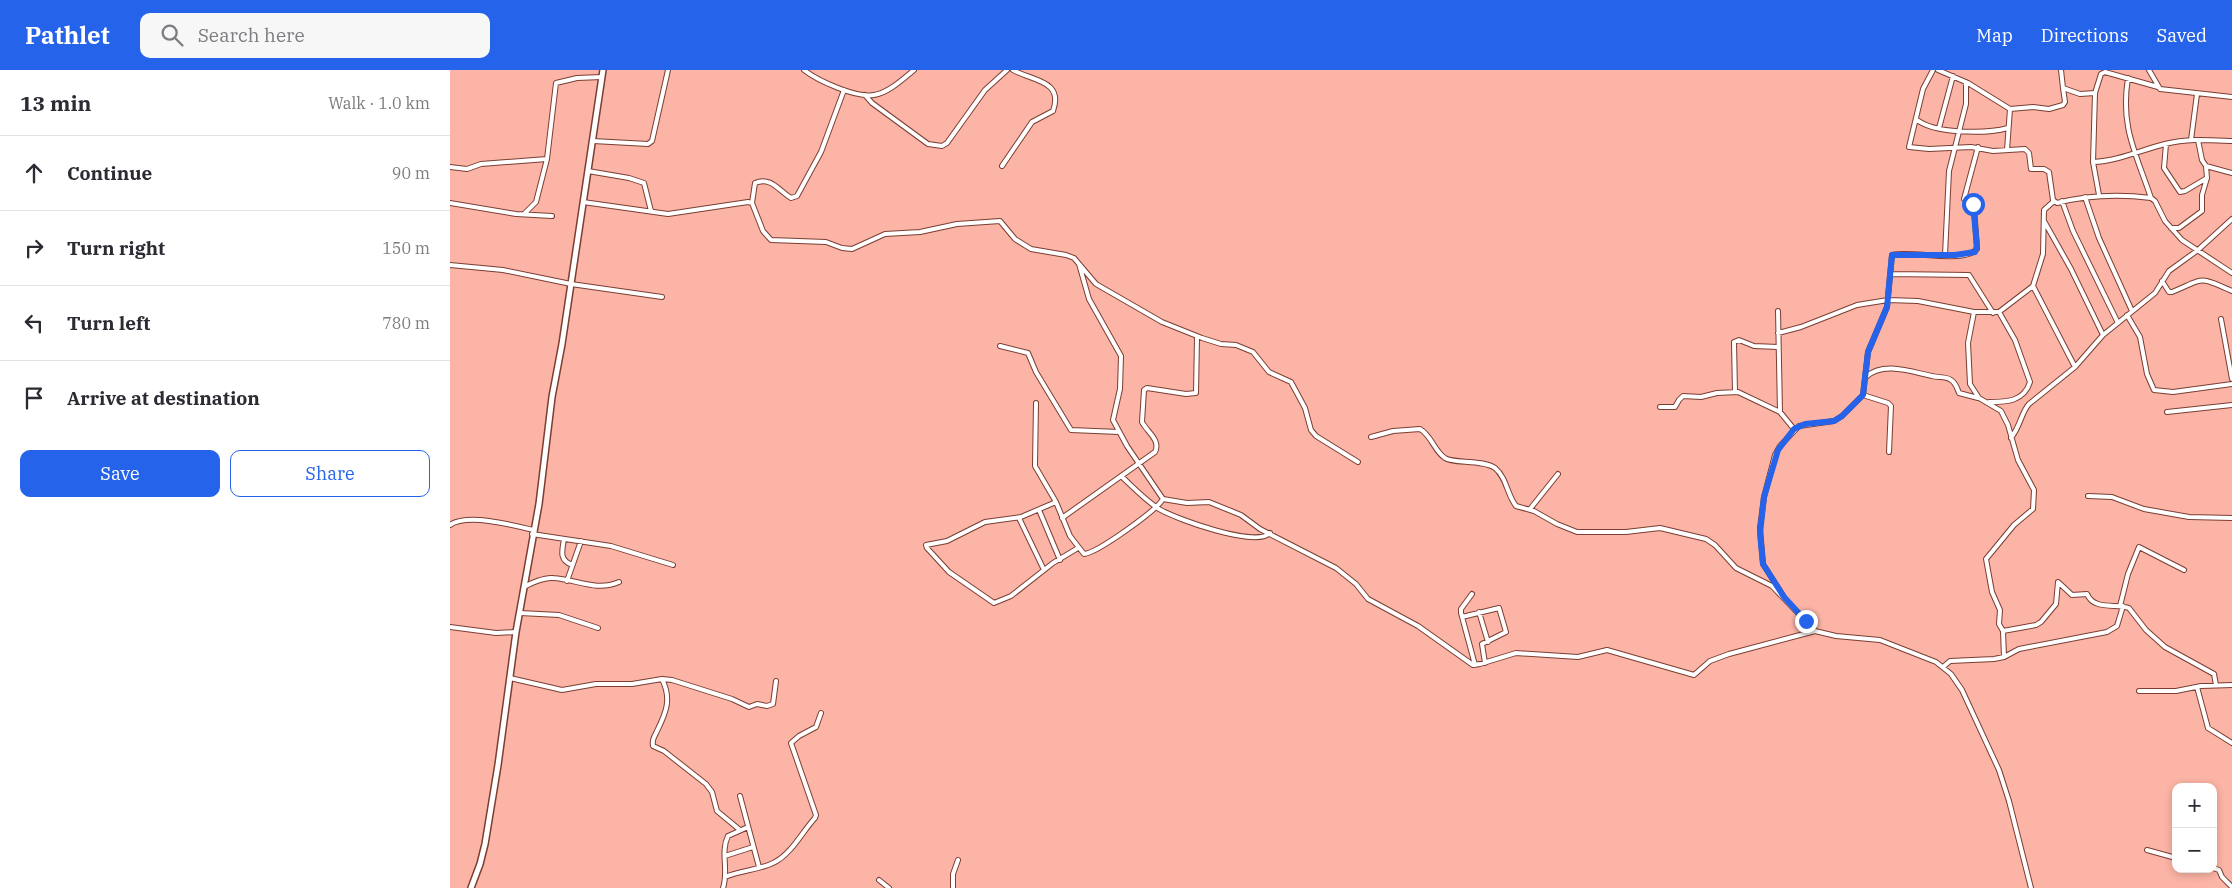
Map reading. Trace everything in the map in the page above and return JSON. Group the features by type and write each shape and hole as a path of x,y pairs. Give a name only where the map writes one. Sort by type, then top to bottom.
{"main road":[{"path":"471,888 485,844 603,70"}],"street":[{"path":"593,141 648,144 652,141 668,70"},
{"path":"804,70 823,83 865,95 884,92 914,70"},
{"path":"865,95 872,103 928,144 942,146 947,144 985,90 1007,70"},
{"path":"1002,166 1032,122 1054,108 1053,92 1047,83 1028,78 1013,70"},
{"path":"1933,70 1923,89 1909,147 1930,149 1978,147 1993,151 2025,150 2028,153 2031,169 2044,169 2049,172 2054,201"},
{"path":"1938,70 1966,82 2010,109 2033,107 2049,109 2060,106 2065,102 2061,70"},
{"path":"2149,70 2158,87"},
{"path":"2099,195 2093,162 2095,93 2102,73 2128,78 2166,90 2232,97"},
{"path":"1939,128 1953,76"},
{"path":"524,214 536,202 547,159 556,83 577,78 602,77"},
{"path":"2128,78 2125,110 2133,152 2151,198 2155,201 2165,221 2182,240 2232,273"},
{"path":"1945,255 1948,180 1953,148 1966,104 1966,82"},
{"path":"2063,88 2080,94 2095,93"},
{"path":"844,90 821,152 797,196 794,198 788,196 769,181 759,182 753,186 752,204 763,231 770,240 826,242 842,248 852,249 885,234 920,232 957,224 995,220 1004,224 1015,240 1031,249 1074,258 1096,284 1104,290 1162,322 1197,337 1221,344 1233,344 1244,347 1255,354 1269,372 1291,381 1300,396 1313,432 1334,449 1358,462"},
{"path":"2191,140 2197,94"},
{"path":"2007,150 2010,109"},
{"path":"1916,119 1924,125 1958,131 1988,132 2008,128"},
{"path":"2093,162 2113,160 2133,152 2191,140 2232,141"},
{"path":"2171,228 2178,228 2202,211 2202,195 2207,178 2206,166 2202,160 2198,140"},
{"path":"2166,144 2164,168 2180,192 2207,178"},
{"path":"1784,597 1763,564 1760,528 1764,497 1775,455 1794,429 1805,424 1834,421 1842,416 1863,395 1868,352 1886,313 1890,259 1893,255 1970,254 1977,249 1974,207 1973,204 1964,199 1978,147"},
{"path":"450,167 467,169 481,164 547,159"},
{"path":"2206,166 2232,173"},
{"path":"588,171 629,178 644,183 652,211"},
{"path":"1778,333 1802,327 1857,305 1888,300 1918,302 1974,312 1999,312 2033,286 2042,254 2043,219 2046,206 2054,201 2057,203 2085,196 2151,198"},
{"path":"2085,196 2099,238 2132,311"},
{"path":"583,202 675,213 741,201 752,204"},
{"path":"2062,201 2073,232 2118,323"},
{"path":"450,203 524,214 552,216"},
{"path":"2043,219 2071,269 2103,335"},
{"path":"2011,438 2019,427 2027,406 2041,392 2075,367 2103,335 2155,293 2172,268 2198,250 2232,219"},
{"path":"1079,264 1089,299 1121,357 1120,388 1113,417 1119,432 1163,499 1187,503 1213,503 1241,515 1254,525 1337,569 1356,584 1368,599 1418,626 1461,658 1475,665 1513,654 1578,657 1607,650 1694,675 1709,662 1729,654 1815,631 1836,636 1880,640 1928,658 1943,667 1962,690 1999,770 2031,888"},
{"path":"450,265 503,270 571,284 662,297"},
{"path":"1890,274 1969,275 1993,313"},
{"path":"2162,281 2169,292 2201,280 2214,282 2232,291"},
{"path":"2033,286 2075,367"},
{"path":"1778,310 1780,412"},
{"path":"1974,312 1968,343 1968,377 1971,388 1979,398"},
{"path":"1986,402 2016,399 2025,391 2030,382 2015,340 1999,312"},
{"path":"2127,315 2140,338 2147,374 2154,390 2173,392 2232,384"},
{"path":"2221,318 2232,379"},
{"path":"1062,518 1155,452 1157,448 1154,438 1142,422 1144,389 1155,388 1186,394 1196,393 1197,337"},
{"path":"1734,392 1734,343 1739,340 1754,346 1778,347"},
{"path":"1000,346 1028,353 1036,372 1071,430 1119,432"},
{"path":"1866,377 1876,371 1889,369 1911,371 1950,379 1956,384 1960,394 1979,398 2001,411 2018,460 2034,490 2032,510 2014,525 1986,558 1992,592 1999,607 1999,624 2003,631 2004,657"},
{"path":"1660,407 1675,407 1684,396 1701,397 1717,393 1734,392 1780,412 1794,429"},
{"path":"1863,395 1888,403 1891,406 1889,452"},
{"path":"1036,403 1035,465 1056,502 1078,548 1086,554 1121,533 1156,507 1163,499"},
{"path":"2167,412 2232,405"},
{"path":"1371,437 1393,431 1420,429 1430,437 1442,455 1448,460 1467,461 1494,468 1505,482 1514,505 1530,509 1577,532 1626,532 1660,528 1706,539 1716,545 1736,568 1769,584 1784,597 1815,631"},
{"path":"1530,509 1558,474"},
{"path":"1121,476 1156,507 1180,519 1205,528 1255,537 1263,537 1270,533"},
{"path":"2088,496 2112,497 2144,509 2189,518 2232,518"},
{"path":"1056,502 1019,518 985,522 947,541 926,545 931,555 949,572 992,603 1011,596 1044,570 1078,548"},
{"path":"1039,510 1060,560"},
{"path":"1019,518 1044,570"},
{"path":"450,525 460,520 472,520 564,539 611,546 673,565"},
{"path":"564,539 562,557 565,562 572,565"},
{"path":"567,581 581,542"},
{"path":"1943,667 1950,661 2004,657 2016,650 2107,632 2117,626 2128,574 2139,547 2184,570"},
{"path":"524,587 550,578 601,586 619,582"},
{"path":"2003,631 2036,626 2056,604 2058,582 2072,595 2087,594 2092,600 2110,608 2121,606 2130,608 2146,630 2165,647 2214,674 2216,685"},
{"path":"1472,594 1461,608 1475,665"},
{"path":"1462,617 1496,607 1501,613 1506,632 1482,644 1485,663"},
{"path":"520,612 559,615 598,628"},
{"path":"1479,612 1488,642"},
{"path":"450,627 496,633 516,632"},
{"path":"510,678 562,690 596,684 632,684 662,679 685,683 732,698 749,707 758,704 767,706 773,704 776,681"},
{"path":"662,679 668,696 668,704 653,738 653,746 664,751 706,784 712,792 717,811 740,830"},
{"path":"2139,691 2181,690 2216,685 2232,687"},
{"path":"2197,687 2208,728 2232,743"},
{"path":"726,877 768,866 781,859 816,816 791,743 816,727 821,713"},
{"path":"740,796 759,867"},
{"path":"723,888 726,877 725,844 728,836 748,827"},
{"path":"725,856 753,847"},
{"path":"2147,850 2172,857"},
{"path":"953,888 953,874 958,860"},
{"path":"2217,869 2232,887"},
{"path":"879,880 889,888"}],"route":[{"path":"1806,621 1784,597 1770,577 1764,567 1761,554 1762,507 1775,455 1794,429 1802,424 1834,421 1860,399 1864,390 1868,352 1886,313 1890,259 1892,255 1955,255 1975,252 1977,246 1973,204"}]}
